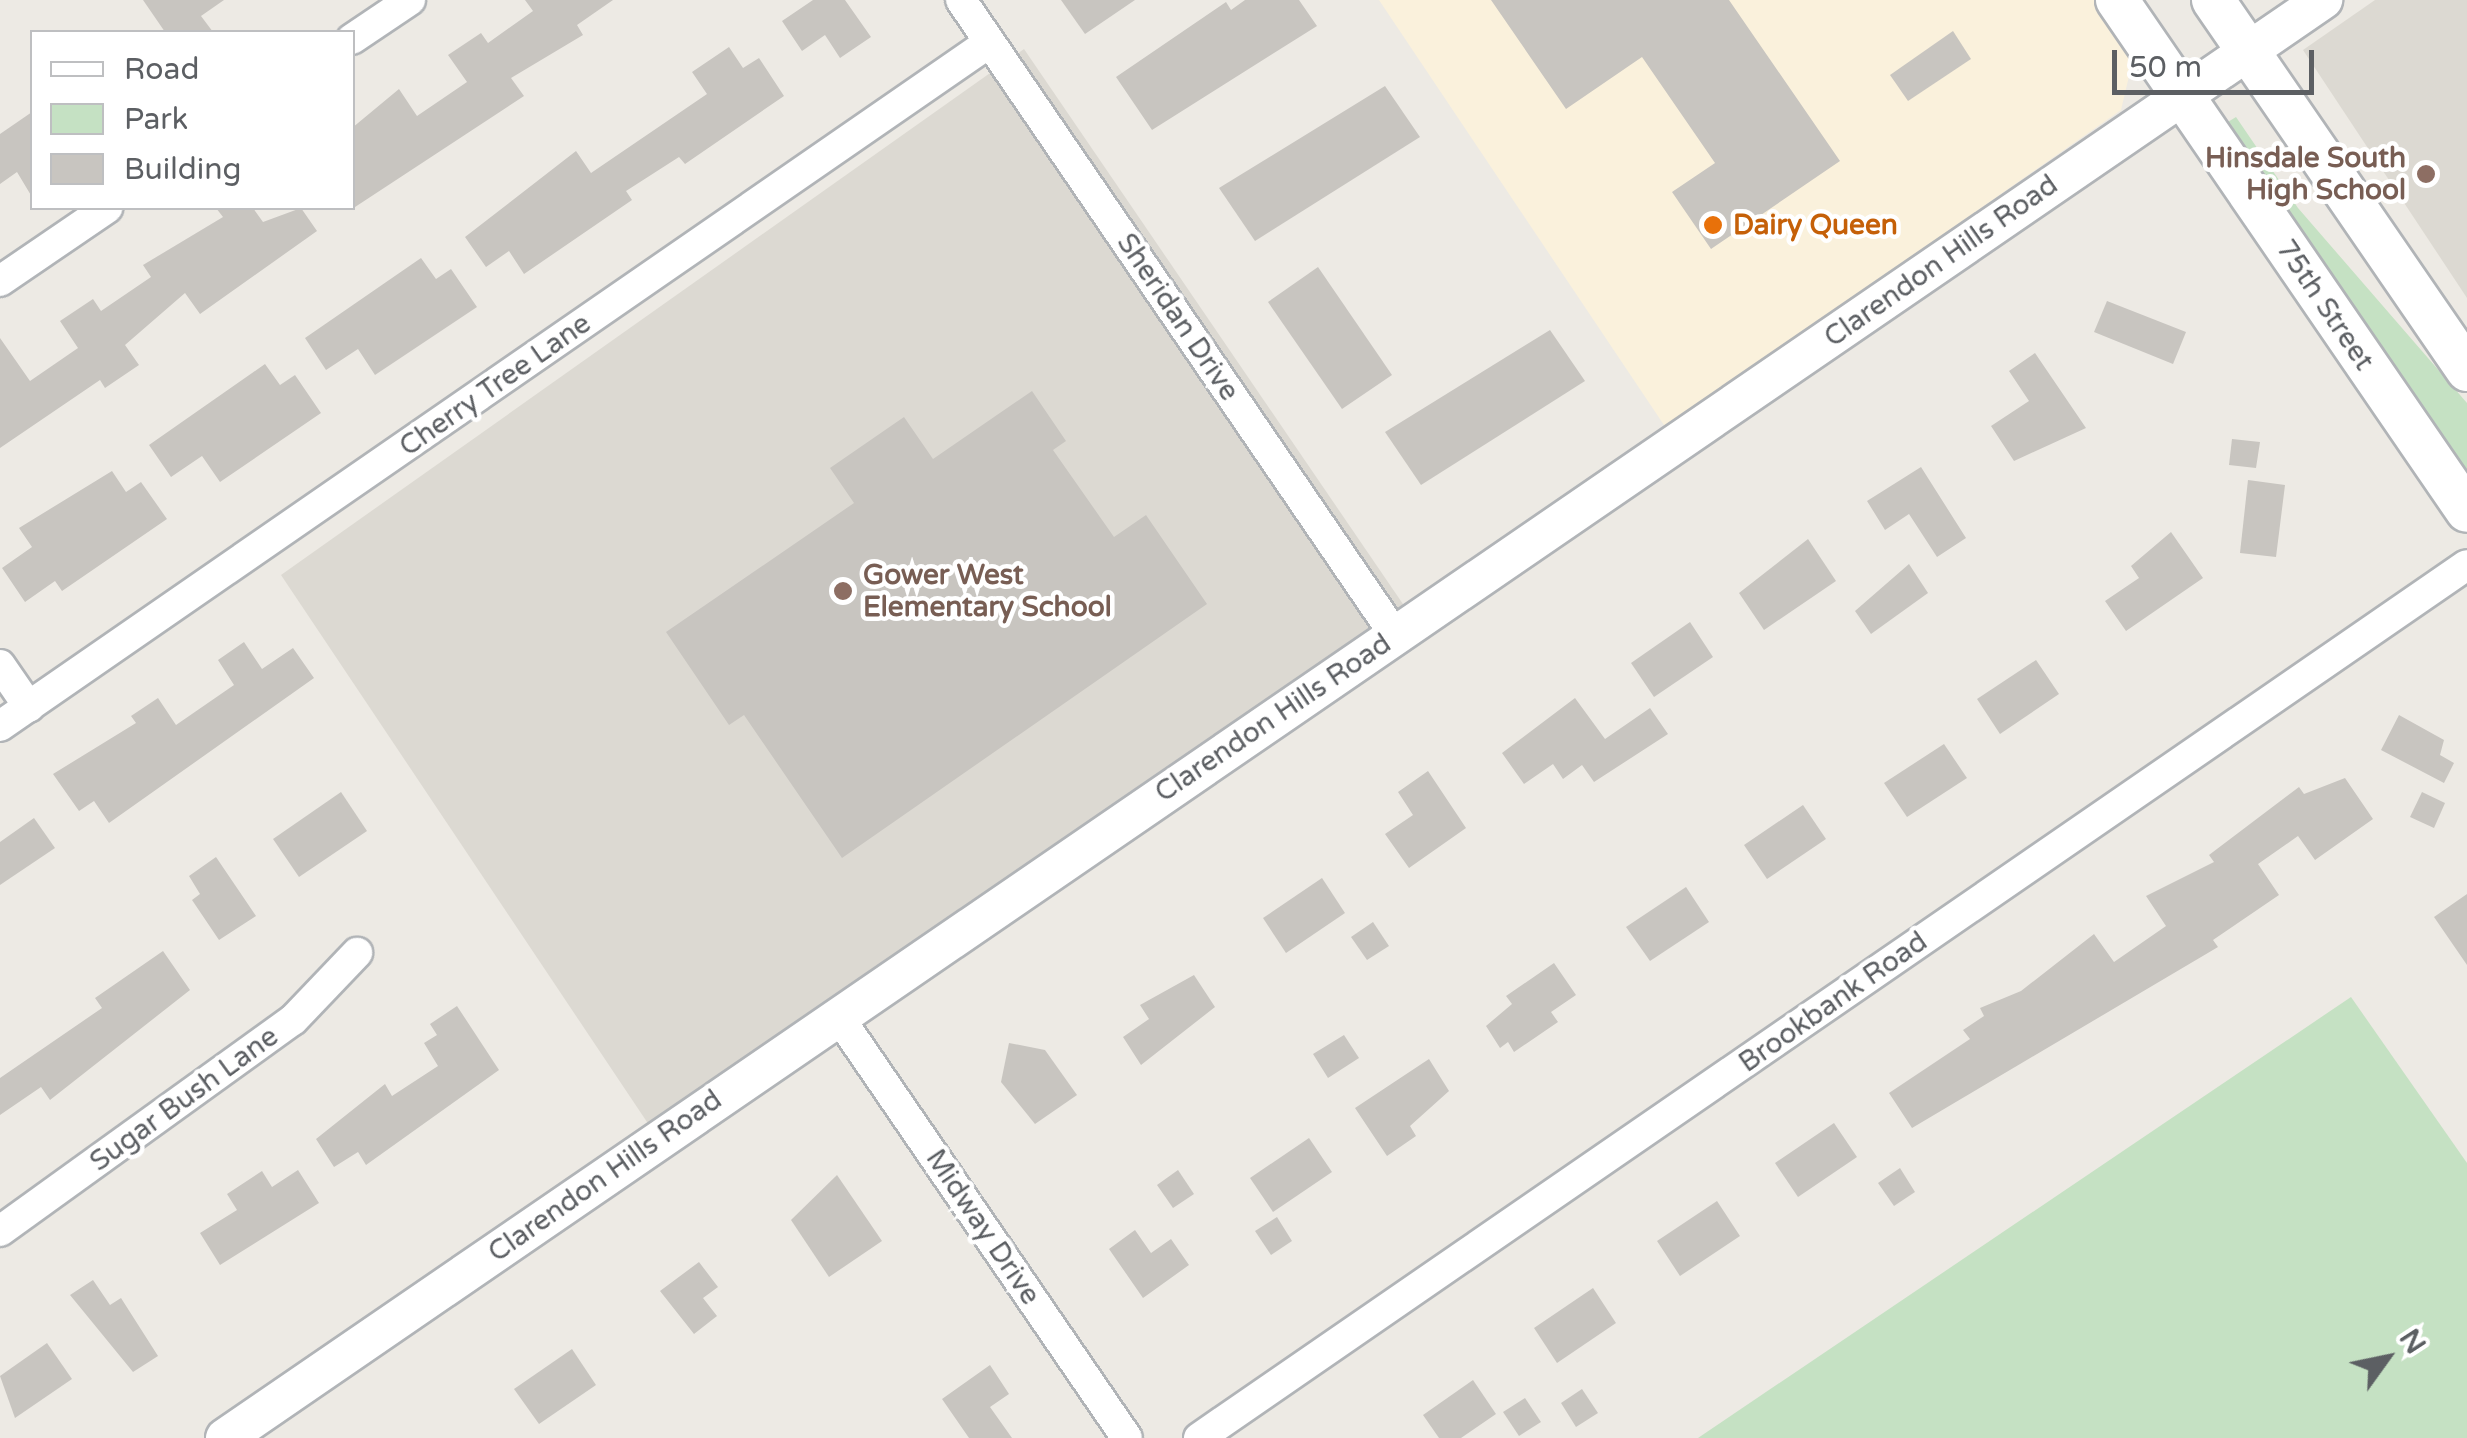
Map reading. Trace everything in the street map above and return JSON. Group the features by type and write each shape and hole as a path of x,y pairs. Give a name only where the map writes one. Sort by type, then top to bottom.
{"main road":[{"name":"75th Street","path":"2117,0 2467,511"},
{"path":"2213,0 2467,370"}],"street":[{"path":"355,37 410,0"},
{"name":"Sheridan Drive","path":"961,0 1394,635"},
{"name":"Clarendon Hills Road","path":"225,1438 2323,0"},
{"name":"Cherry Tree Lane","path":"0,726 990,42"},
{"path":"0,281 104,210"},
{"name":"Brookbank Road","path":"1199,1438 2467,565"},
{"path":"0,665 28,706"},
{"name":"Sugar Bush Lane","path":"0,1231 292,1020 357,953"},
{"name":"Midway Drive","path":"838,1016 1128,1438"}],"shaded area":[{"path":"1379,0 2095,0 2134,55 2121,110 1666,428"},
{"name":"Hinsdale South High School","path":"2375,0 2467,0 2467,298 2303,50"},
{"name":"Gower West Elementary School","path":"1024,49 1405,607 651,1128 281,575"}],"green space":[{"path":"2236,117 2298,208 2467,403 2467,484 2223,125"},
{"path":"2351,997 2467,1163 2467,1438 1698,1438"}],"building":[{"path":"143,0 224,0 201,16 212,30 164,30"},
{"path":"525,0 613,0 577,25 583,35 511,78 524,96 355,207 355,126 399,89 417,116 467,82 448,55 481,33 488,43 533,11"},
{"path":"813,0 845,0 871,37 840,58 825,35 802,51 782,21"},
{"path":"1061,0 1135,0 1085,34"},
{"path":"1245,0 1299,0 1317,26 1152,130 1116,77 1226,2 1231,10"},
{"path":"1491,0 1729,0 1840,161 1711,249 1672,192 1715,163 1642,57 1566,109"},
{"path":"1953,31 1971,59 1908,101 1890,75"},
{"path":"729,47 743,68 759,58 784,96 685,164 679,157 626,191 632,200 524,274 509,251 486,267 465,237 576,151 591,173 707,94 692,72"},
{"path":"1385,86 1420,137 1255,241 1219,188"},
{"path":"30,113 30,194 17,172 0,184 0,134"},
{"path":"218,210 254,210 263,222 302,210 317,231 200,314 185,293 125,345 139,365 105,388 100,380 0,448 0,338 30,381 78,348 60,321 93,299 101,311 151,277 143,265 223,217"},
{"path":"421,258 436,279 451,269 477,307 375,375 358,349 326,370 305,338"},
{"path":"1318,267 1392,375 1342,409 1268,302"},
{"path":"2107,301 2186,332 2173,364 2094,332"},
{"path":"1550,330 1585,381 1421,485 1385,432"},
{"path":"2035,353 2086,428 2014,461 1991,426 2029,401 2009,371"},
{"path":"265,364 280,385 295,375 321,413 220,482 202,456 171,477 149,445"},
{"name":"Gower West Elementary School","path":"1032,391 1066,441 1053,450 1114,537 1146,515 1207,604 842,858 744,715 729,725 666,632 854,503 830,468 904,417 933,459"},
{"path":"2232,439 2260,442 2256,468 2229,465"},
{"path":"1921,467 1966,538 1937,557 1909,514 1885,530 1867,501"},
{"path":"112,471 126,492 141,482 167,519 62,591 55,581 25,602 2,568 32,547 19,528"},
{"path":"2248,480 2285,485 2276,557 2240,553"},
{"path":"2171,532 2203,578 2126,631 2105,601 2139,578 2131,566"},
{"path":"1808,539 1836,581 1764,630 1739,593"},
{"path":"1909,564 1928,593 1871,634 1855,611"},
{"path":"1690,622 1713,657 1654,697 1631,663"},
{"path":"244,642 262,669 293,648 314,678 109,823 94,801 79,811 53,774 136,723 131,716 158,698 176,725 234,685 218,660"},
{"path":"2036,660 2059,694 2000,734 1977,699"},
{"path":"1575,698 1605,739 1650,708 1668,734 1594,782 1582,765 1563,779 1553,764 1524,784 1502,753"},
{"path":"2399,715 2444,740 2440,755 2454,763 2444,783 2381,750"},
{"path":"1944,744 1967,778 1907,817 1884,783"},
{"path":"1428,771 1466,828 1409,868 1385,834 1413,815 1398,792"},
{"path":"2345,778 2373,819 2315,860 2298,836 2258,864 2279,895 2213,940 2218,947 1912,1128 1889,1093 1970,1039 1963,1030 1984,1016 1980,1008 2021,991 2094,934 2114,962 2166,926 2146,896 2214,862 2209,855 2299,787 2304,794"},
{"path":"341,792 367,831 299,877 273,839"},
{"path":"2422,792 2445,803 2434,828 2410,817"},
{"path":"1803,805 1826,839 1767,879 1744,845"},
{"path":"34,818 55,848 0,885 0,842"},
{"path":"216,857 256,916 219,940 192,900 200,894 189,876"},
{"path":"1322,878 1345,913 1286,953 1263,918"},
{"path":"1686,887 1709,922 1650,961 1626,927"},
{"path":"2467,894 2467,965 2434,917"},
{"path":"1373,922 1389,946 1367,960 1351,937"},
{"path":"163,951 190,990 50,1100 41,1087 0,1115 0,1078 102,1008 95,998"},
{"path":"1554,963 1576,995 1551,1012 1558,1022 1514,1052 1508,1042 1500,1048 1486,1026 1512,1004 1506,996"},
{"path":"1194,975 1215,1007 1141,1065 1123,1037 1149,1019 1140,1005"},
{"path":"457,1006 499,1070 366,1165 358,1152 334,1167 316,1139 385,1084 392,1096 438,1066 424,1043 437,1035 430,1024"},
{"path":"1344,1035 1359,1058 1328,1078 1313,1054"},
{"path":"1009,1043 1045,1050 1077,1095 1035,1124 1001,1082"},
{"path":"1429,1059 1449,1091 1410,1126 1416,1136 1387,1156 1355,1108"},
{"path":"1834,1123 1857,1157 1798,1197 1775,1163"},
{"path":"1309,1138 1332,1172 1273,1212 1250,1178"},
{"path":"1900,1168 1915,1192 1894,1206 1878,1183"},
{"path":"298,1170 319,1203 220,1265 200,1233 237,1210 227,1194 262,1171 272,1187"},
{"path":"1178,1170 1194,1194 1173,1208 1157,1185"},
{"path":"837,1175 882,1241 829,1277 791,1220"},
{"path":"1717,1201 1740,1236 1680,1276 1657,1241"},
{"path":"1277,1217 1292,1241 1271,1255 1255,1231"},
{"path":"1135,1230 1151,1253 1171,1239 1189,1265 1143,1298 1109,1249"},
{"path":"699,1262 718,1287 703,1298 717,1316 694,1334 660,1291"},
{"path":"93,1280 110,1305 121,1298 158,1356 133,1372 70,1295"},
{"path":"1593,1288 1616,1323 1557,1363 1534,1328"},
{"path":"47,1343 72,1379 15,1418 0,1376"},
{"path":"572,1349 596,1385 539,1424 514,1389"},
{"path":"990,1365 1009,1394 990,1407 1012,1438 969,1438 942,1399"},
{"path":"1473,1380 1496,1414 1461,1438 1439,1438 1423,1415"},
{"path":"1582,1389 1598,1413 1576,1427 1561,1403"},
{"path":"1525,1398 1541,1422 1519,1436 1503,1412"}],"place":[{"name":"Hinsdale South High School","path":"2426,174"},
{"name":"Dairy Queen","path":"1713,225"},
{"name":"Gower West Elementary School","path":"843,591"}]}
